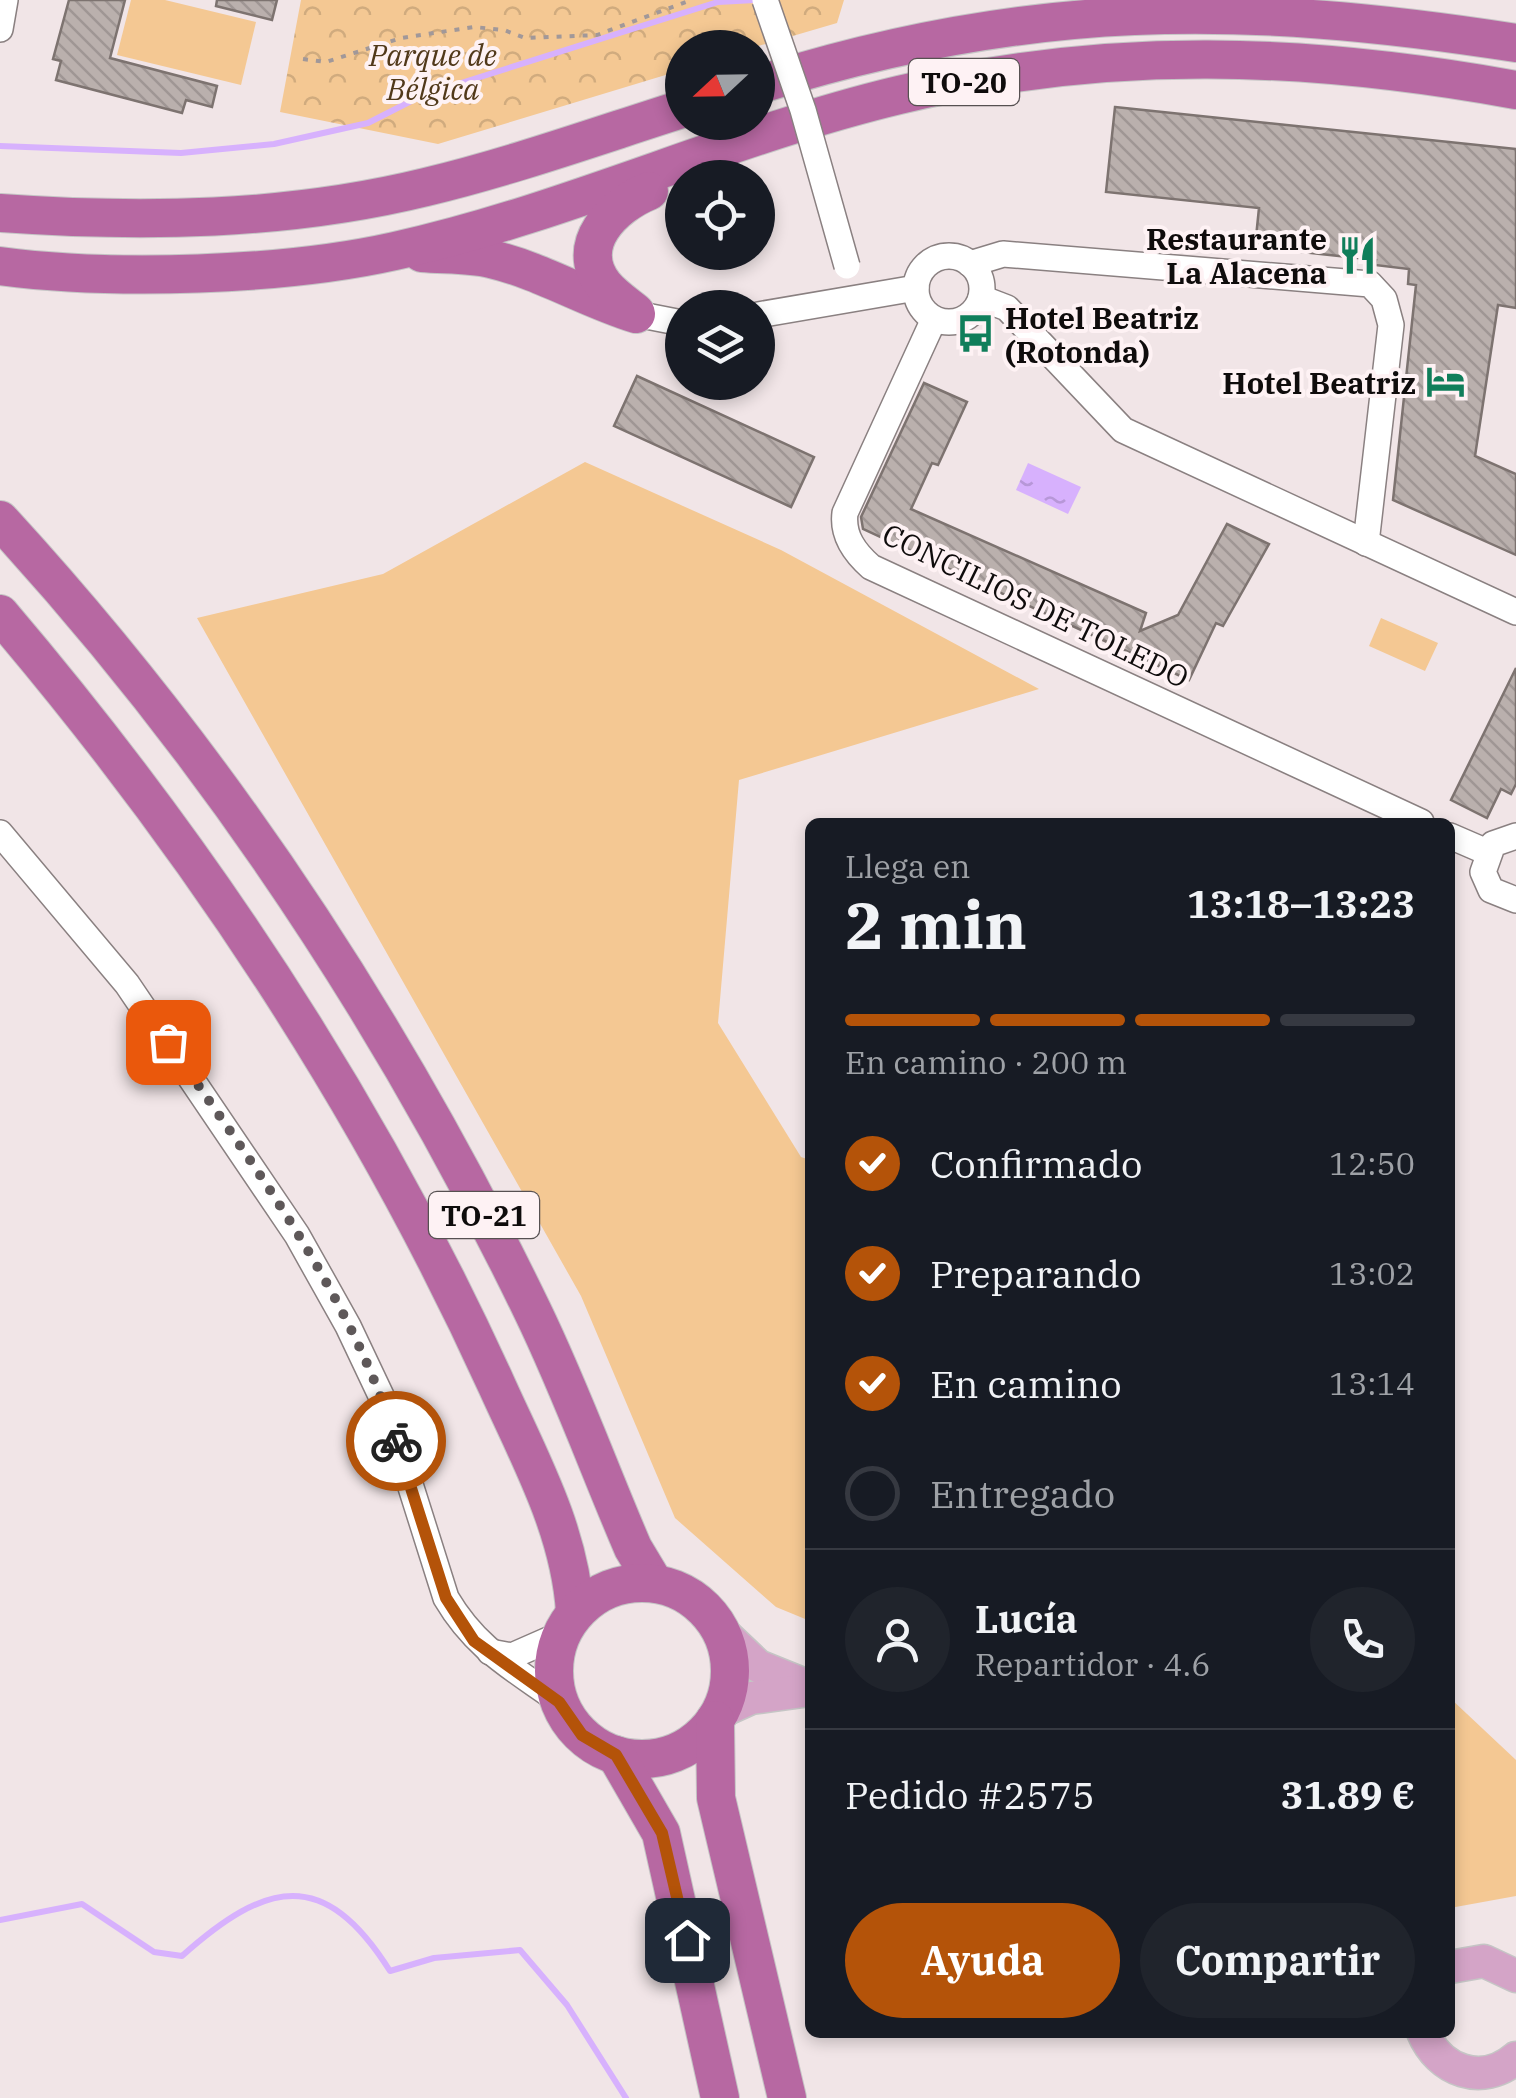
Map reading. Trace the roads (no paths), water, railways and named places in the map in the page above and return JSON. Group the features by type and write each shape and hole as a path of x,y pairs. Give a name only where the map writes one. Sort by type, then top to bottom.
{"highway":[{"name":"TO-20","path":"775,80 931,38 1145,12 1319,16 1516,44"},
{"name":"TO-20","path":"775,133 880,100 974,80 1208,56 1350,64 1516,90"},
{"path":"0,213 149,219 320,206 426,187 665,114"},
{"name":"TO-20","path":"0,266 182,272 394,251 540,210 753,140"},
{"path":"726,160 760,140"},
{"path":"636,314 604,284 593,258 601,224 615,208 665,186"},
{"path":"394,251 488,258 636,314"},
{"name":"TO-21","path":"0,520 102,636 182,738 276,867 352,982 445,1140 526,1297 633,1548 654,1583"},
{"name":"TO-21","path":"0,614 171,828 325,1058 410,1207 536,1472 566,1547 568,1623 555,1656 559,1702"},
{"path":"568,1623 619,1585 654,1583 680,1591 704,1607 720,1630 730,1671 718,1716 716,1798 787,2098"},
{"path":"559,1702 582,1735 616,1755 638,1759 672,1753 701,1737 718,1716"},
{"path":"616,1755 662,1833 720,2098"}],"main road":[{"path":"720,1630 758,1666 805,1687"},
{"path":"718,1716 751,1698 805,1690"},
{"path":"1455,1965 1472,1960 1509,1963"},
{"path":"1429,2045 1469,2073 1490,2072 1512,2061"},
{"path":"1429,2045 1468,2098"},
{"path":"1504,2098 1512,2061"}],"street":[{"path":"0,29 5,0"},
{"path":"765,0 803,110 847,266"},
{"path":"970,264 1002,254 1370,284 1384,299 1391,325 1366,543"},
{"path":"940,256 962,258 970,264 980,279 981,298 968,316 958,321 934,319 920,306 916,288 922,268 940,256"},
{"path":"775,312 916,288"},
{"path":"981,298 1008,308 1123,430 1516,612"},
{"path":"636,314 665,320"},
{"name":"CONCILIOS DE TOLEDO","path":"934,319 845,513 846,533 859,556 888,575 1412,818"},
{"path":"0,833 128,984 297,1235 348,1326 384,1402 446,1598 474,1641 559,1702"},
{"path":"1516,836 1501,838 1486,852 1486,882 1499,896 1516,900"},
{"path":"1455,838 1486,852"},
{"path":"490,1652 512,1656 568,1623"}],"water":[{"path":"1028,463 1081,487 1068,514 1016,490"}],"waterway":[{"path":"0,146 181,153 274,144 368,123 423,95 718,2 755,0"},
{"path":"0,1920 82,1904 154,1952 182,1956 241,1912 267,1900 293,1896 317,1900 341,1914 366,1937 390,1971 434,1958 520,1950 567,2005 626,2098"}],"place":[{"name":"Restaurante La Alacena","path":"1357,255"},
{"name":"Hotel Beatriz (Rotonda)","path":"975,334"},
{"name":"Hotel Beatriz","path":"1446,382"}],"park label":[{"name":"Parque de Bélgica","path":"433,71"}]}
